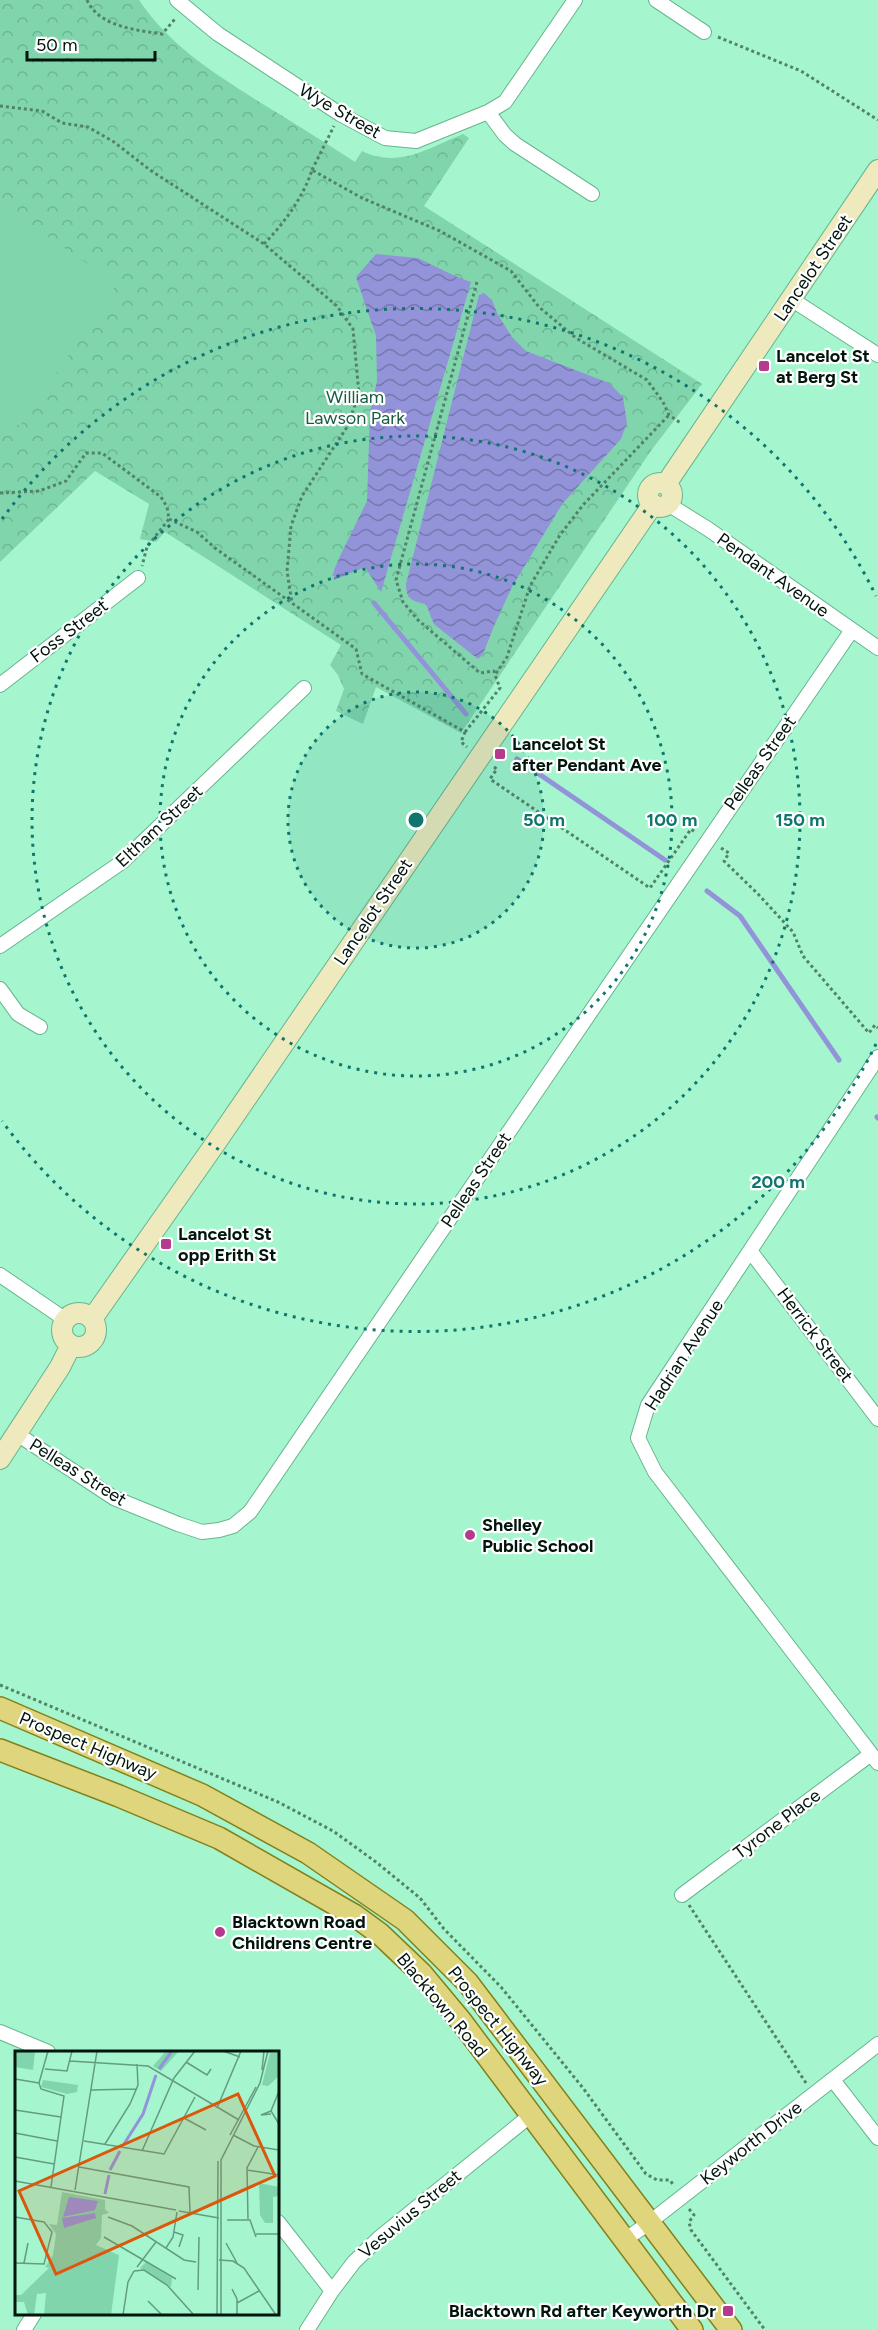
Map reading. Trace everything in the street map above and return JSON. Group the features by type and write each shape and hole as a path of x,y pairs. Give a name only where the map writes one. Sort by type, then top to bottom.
{"main road":[{"name":"Prospect Highway","path":"0,1708 202,1795 308,1853 405,1920 468,1983 731,2330"},
{"name":"Blacktown Road","path":"0,1750 119,1796 219,1839 360,1919 380,1934 421,1973 460,2021 692,2330"}],"street":[{"name":"Wye Street","path":"180,4 218,34 340,114 385,138 407,142 416,141 488,112 505,102 575,0"},
{"path":"656,0 705,32"},
{"path":"488,112 516,144 592,194"},
{"name":"Lancelot Street","path":"92,1319 660,504 649,498 650,490 658,483 666,484 878,170"},
{"path":"791,299 878,355"},
{"name":"Pendant Avenue","path":"660,504 708,529 878,648"},
{"name":"Foss Street","path":"0,685 138,578"},
{"name":"Pelleas Street","path":"17,1434 114,1498 178,1524 202,1532 233,1526 243,1519 314,1419 852,630"},
{"name":"Eltham Street","path":"0,946 122,862 304,688"},
{"path":"0,989 18,1014 40,1027"},
{"name":"Hadrian Avenue","path":"875,1759 655,1472 638,1438 648,1405 878,1058"},
{"name":"Herrick Street","path":"751,1252 878,1419"},
{"path":"0,1275 66,1320"},
{"path":"76,1314 88,1315 96,1331 91,1343 79,1347 66,1341 62,1330 66,1320 76,1314"},
{"path":"0,1459 60,1367 71,1345"},
{"name":"Tyrone Place","path":"682,1895 875,1759"},
{"path":"0,2032 46,2051"},
{"name":"Keyworth Drive","path":"623,2241 878,2044"},
{"path":"833,2080 878,2138"},
{"name":"Vesuvius Street","path":"307,2330 354,2262 379,2238 531,2115"},
{"path":"279,2223 332,2291"},
{"path":"24,2330 33,2315"}],"path":[{"path":"87,0 99,14 115,24 162,34 180,4"},
{"path":"705,32 801,71 878,120"},
{"path":"0,106 42,111 62,123 88,127 114,142 150,170 264,244 337,306 352,329 359,394 347,427 302,496 291,526 288,571 292,603"},
{"path":"264,244 274,234 307,186 312,170 340,114"},
{"path":"312,170 362,198 440,231 511,271 539,307 576,338 647,380 663,402 669,415 682,424"},
{"path":"461,742 465,732 500,688 494,671 480,673 417,620 403,602 396,580 477,282"},
{"path":"495,675 507,657 530,586 560,535 583,505 669,415"},
{"path":"0,493 39,491 66,481 86,453 102,453 161,497 167,507 169,519 147,547 138,578"},
{"path":"169,519 196,532 356,649 362,674 465,732"},
{"path":"497,769 490,779 650,888 691,830"},
{"path":"729,853 723,861 759,894 793,932 803,956 818,974 869,1033 875,1025 878,1028"},
{"path":"682,1895 814,2094"},
{"path":"693,2215 689,2222 691,2230 765,2330"}],"green space":[{"name":"William Lawson Park","path":"0,0 139,0 165,32 194,58 243,92 355,162 362,151 388,158 413,155 463,134 469,138 424,206 702,384 650,452 461,733 376,687 363,724 336,711 344,689 338,675 330,665 341,645 165,532 156,542 140,539 149,504 95,471 0,562"},
{"path":"0,204 117,284 20,426 0,413"}],"water":[{"path":"376,254 418,258 471,282 381,592 365,567 334,580 334,570 367,501 370,411 377,381 376,336 356,277"},
{"path":"484,293 492,300 498,315 512,337 526,351 609,383 623,397 627,423 621,439 563,503 556,514 512,587 483,654 478,659 435,625 425,604 409,596 406,584 479,295"}],"waterway":[{"path":"374,603 466,714"},
{"path":"517,759 665,860"},
{"path":"707,891 740,916 839,1060"}],"place":[{"name":"Lancelot St at Berg St","path":"764,366"},
{"name":"Lancelot St after Pendant Ave","path":"500,754"},
{"name":"Lancelot St opp Erith St","path":"166,1244"},
{"name":"Shelley Public School","path":"470,1535"},
{"name":"Blacktown Road Childrens Centre","path":"220,1932"},
{"name":"Blacktown Rd after Keyworth Dr","path":"728,2311"}]}
